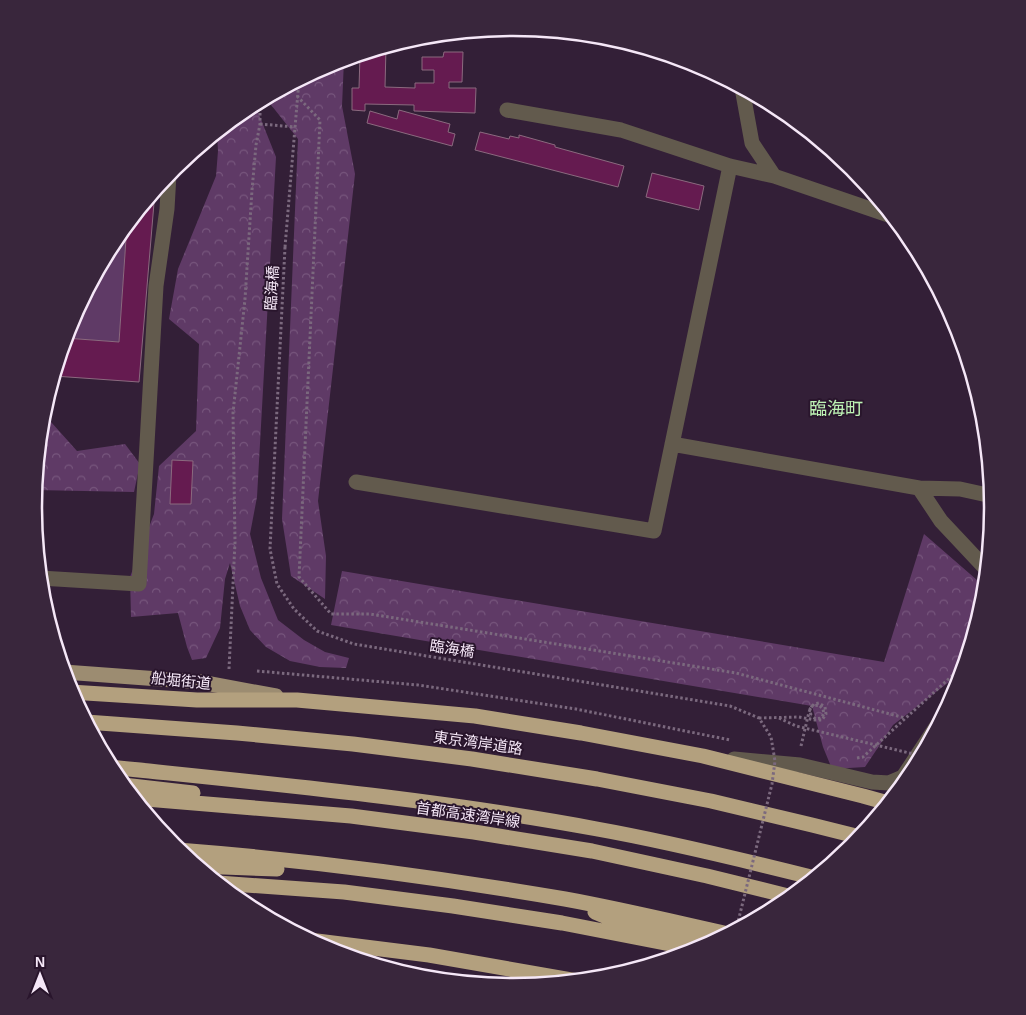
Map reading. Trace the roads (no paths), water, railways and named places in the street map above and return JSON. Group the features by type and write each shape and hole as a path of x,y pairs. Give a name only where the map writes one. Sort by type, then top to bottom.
{"highway":[{"path":"80,693 197,700 297,700 475,716 580,732 703,756 881,801"},
{"name":"東京湾岸道路","path":"94,723 237,732 472,759 597,779 711,802 852,835"},
{"path":"120,768 352,793 478,809 598,829 715,853 806,876"},
{"path":"133,786 270,802 350,816"},
{"name":"首都高速湾岸線","path":"143,799 350,816 474,832 592,852 707,876 781,894"},
{"path":"191,851 346,867 456,881 567,900 718,932"},
{"path":"208,866 278,869 346,867"},
{"path":"230,884 344,892 453,906 562,923 682,947"},
{"path":"567,900 614,920 699,940"},
{"path":"333,943 429,955 554,977"}],"main road":[{"name":"船堀街道","path":"72,673 200,682 297,700"}],"street":[{"path":"744,96 752,143 774,176"},
{"path":"507,110 621,130 730,166 774,176 880,212"},
{"path":"356,482 654,531 730,166"},
{"path":"48,578 139,584 156,286 168,187"},
{"path":"672,444 919,488 960,489 984,494"},
{"path":"919,488 941,521 981,563"},
{"path":"703,756 800,765 872,782 889,783 898,779"}],"district":[{"name":"臨海町","path":"836,409"}]}
